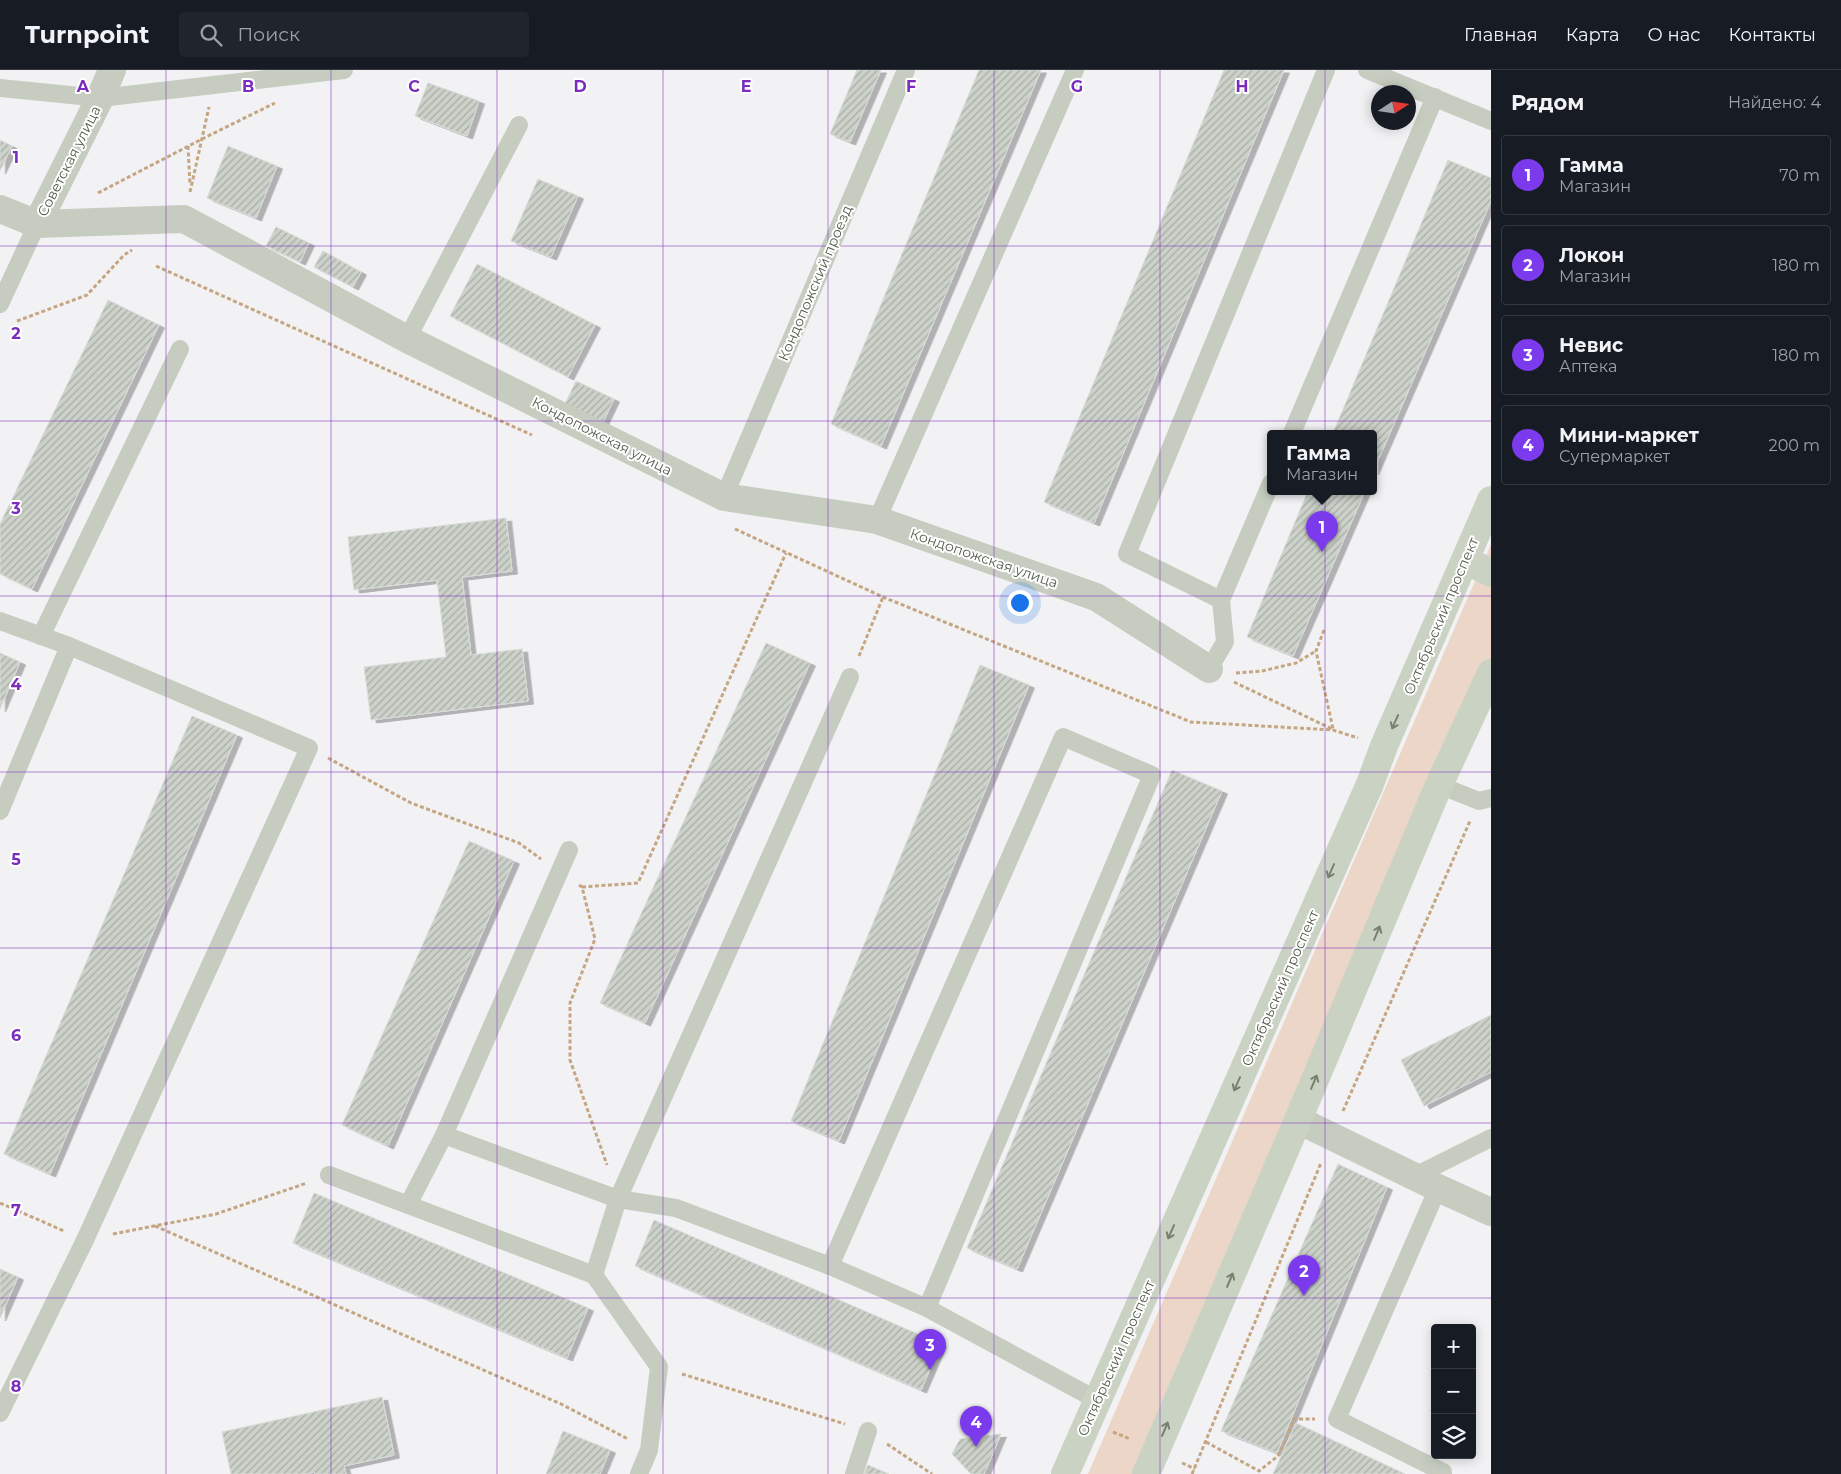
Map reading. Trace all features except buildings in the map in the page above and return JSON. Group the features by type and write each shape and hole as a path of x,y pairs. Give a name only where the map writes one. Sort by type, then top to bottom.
{"main road":[{"name":"Октябрьский проспект","path":"1064,1474 1366,793 1384,746 1491,500"},
{"path":"1465,560 1491,573"},
{"path":"1146,1474 1439,785 1491,673"}],"street":[{"name":"Советская улица","path":"37,224 112,70"},
{"path":"0,209 37,224 184,219"},
{"name":"Кондопожская улица","path":"184,219 407,339 724,497 877,520 1096,597 1215,672"},
{"path":"1298,1120 1491,1212"}],"lane":[{"path":"0,88 100,98 344,70"},
{"name":"Кондопожский проезд","path":"724,497 906,70"},
{"path":"877,520 1074,70"},
{"path":"1221,600 1127,554 1326,70"},
{"path":"1367,70 1408,78 1435,97 1491,121"},
{"path":"1293,430 1435,97"},
{"path":"407,339 519,125"},
{"path":"0,304 37,224"},
{"path":"41,636 180,349"},
{"path":"1215,672 1225,642 1221,600 1267,492"},
{"path":"0,621 69,646 309,748 85,1240 0,1413"},
{"path":"0,811 69,646"},
{"path":"594,1275 618,1199 850,677"},
{"path":"830,1266 1063,737 1152,775 928,1308"},
{"path":"1439,785 1479,801 1491,798"},
{"path":"408,1205 444,1136 569,850"},
{"path":"444,1136 618,1199 676,1208 830,1266 928,1308 1097,1400"},
{"path":"1443,1474 1443,1472 1337,1419 1427,1182 1491,1138"},
{"path":"329,1175 594,1275 660,1367 649,1450 640,1474"},
{"path":"854,1474 868,1431"}],"path":[{"path":"184,219 214,84"},
{"path":"90,197 202,138 282,100"},
{"path":"188,146 190,191"},
{"path":"9,325 87,295 124,255 139,246"},
{"path":"582,887 638,883 786,553"},
{"path":"850,677 883,597"},
{"path":"1215,672 1333,730 1316,651 1324,630"},
{"path":"1215,672 1262,671 1296,663 1316,651"},
{"path":"0,1203 85,1240 216,1214 329,1175"},
{"path":"155,1226 561,1404 649,1450"},
{"path":"660,1367 868,1431 932,1474"},
{"path":"1206,1442 1259,1472 1278,1456 1294,1419 1337,1419"}],"shaded area":[{"path":"1491,544 1491,676 1141,1474 1088,1474"}],"place":[{"name":"Гамма","path":"1322,552"},
{"name":"Локон","path":"1304,1296"},
{"name":"Невис","path":"930,1370"},
{"name":"Мини-маркет","path":"976,1447"}]}
